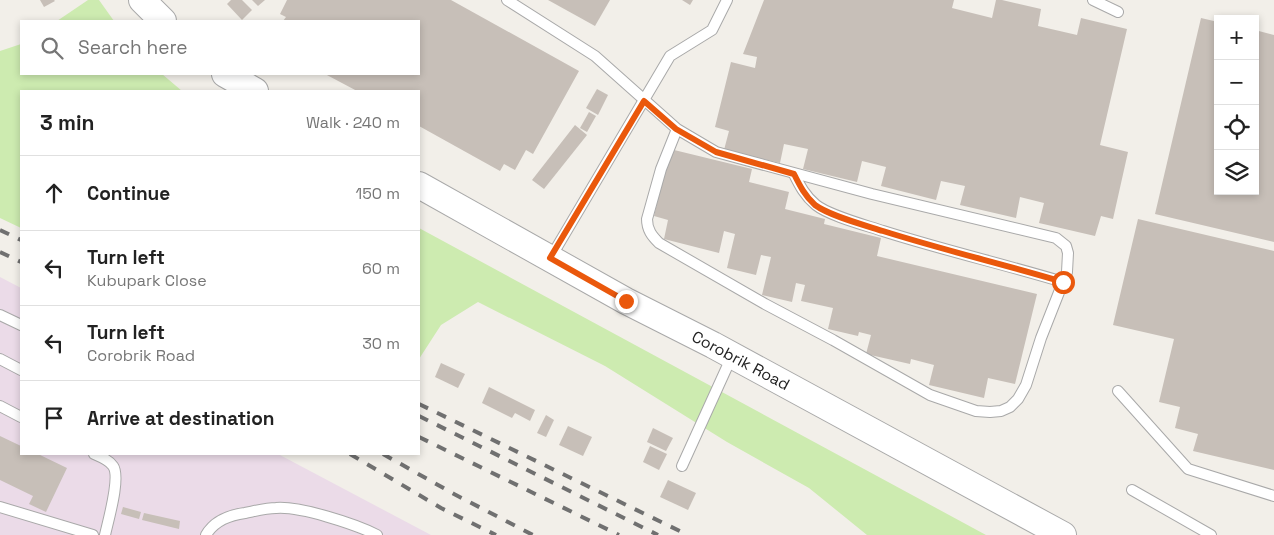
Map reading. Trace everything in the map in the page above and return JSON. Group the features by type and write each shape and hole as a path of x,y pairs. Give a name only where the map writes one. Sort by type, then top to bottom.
{"street":[{"path":"142,0 161,20"},
{"path":"228,75 253,90"},
{"name":"Corobrik Road","path":"420,186 626,301 732,356 1063,535"}],"lane":[{"path":"506,0 595,56 676,129 716,152 872,194 1056,238 1066,246 1069,261 1026,386 1018,399 1010,408 1001,411 976,411 930,395 765,304 660,243 647,228 648,214 661,169 676,129"},
{"path":"550,258 670,56 712,30 727,0"},
{"path":"1093,0 1118,12"},
{"path":"794,174 803,193 817,206 849,220 923,244 1012,266 1063,282"},
{"path":"0,315 20,325"},
{"path":"682,466 732,356"},
{"path":"0,360 20,370"},
{"path":"1118,391 1188,469 1274,496"},
{"path":"0,406 20,416"},
{"path":"96,455 109,461 116,472 105,535"},
{"path":"1132,490 1211,535"},
{"path":"0,507 93,535"},
{"path":"206,535 219,521 228,517 278,507 313,513 362,532 377,535"}],"shaded area":[{"path":"0,277 20,287 20,455 280,455 431,535 0,535"}],"green space":[{"path":"88,0 99,0 113,20 58,20"},
{"path":"20,44 20,75 163,75 181,90 20,90 20,228 0,218 0,51"},
{"path":"420,229 986,535 867,535 809,488 727,442 605,366 478,302 441,325 420,357"}],"building":[{"path":"40,0 54,0 55,1 44,7"},
{"path":"231,0 242,0 252,10 242,20 227,4"},
{"path":"252,0 265,0 258,6"},
{"path":"287,0 451,0 579,71 533,154 526,150 515,170 504,164 500,171 420,127 420,90 355,90 327,75 420,75 420,20 284,20 286,17 280,14"},
{"path":"548,0 610,0 595,26"},
{"path":"682,0 693,0 690,5"},
{"path":"764,0 954,0 952,8 992,18 996,0 1002,0 1041,9 1038,26 1077,35 1081,18 1127,29 1100,145 1128,152 1113,219 1101,216 1095,236 1039,223 1044,203 1020,197 1016,218 960,205 965,186 941,181 936,200 881,186 886,167 862,161 857,182 803,169 808,149 784,144 780,163 724,150 729,131 715,127 731,62 755,68 757,57 743,54"},
{"path":"1201,18 1214,21 1214,195 1259,195 1259,31 1274,35 1274,242 1155,214"},
{"path":"597,89 608,95 598,115 586,108"},
{"path":"589,112 596,116 587,132 580,128"},
{"path":"575,125 587,135 544,189 532,180"},
{"path":"670,149 752,169 749,182 789,192 785,209 825,219 824,224 881,238 877,256 1037,294 1015,384 988,378 984,398 929,385 934,365 911,359 910,364 866,354 871,335 859,332 858,336 828,329 833,308 801,301 805,285 796,283 792,302 762,295 771,257 761,255 756,275 727,268 735,234 724,231 719,253 664,239 668,220 654,216"},
{"path":"1138,219 1274,251 1274,470 1193,451 1198,434 1175,428 1180,407 1159,402 1174,339 1113,325"},
{"path":"441,363 465,374 458,388 435,377"},
{"path":"489,387 535,410 530,421 515,413 512,418 482,403"},
{"path":"546,415 554,420 546,437 537,433"},
{"path":"568,426 592,437 583,456 559,445"},
{"path":"653,428 673,438 666,451 647,442"},
{"path":"0,436 20,446 20,455 40,455 67,468 46,512 29,504 33,496 0,480"},
{"path":"650,446 667,454 659,470 643,462"},
{"path":"668,480 696,493 688,510 660,497"},
{"path":"123,507 141,512 139,519 121,514"},
{"path":"144,513 180,521 179,529 142,520"}],"railway":[{"path":"0,230 20,240"},
{"path":"0,252 20,262"},
{"path":"420,404 688,535"},
{"path":"420,416 658,535"},
{"path":"420,437 619,535"},
{"path":"352,455 441,508 496,535"},
{"path":"385,455 533,535"}],"route":[{"path":"626,301 550,258 644,101 676,129 716,152 794,174 803,193 817,206 849,220 923,244 1012,266 1063,282"}]}
